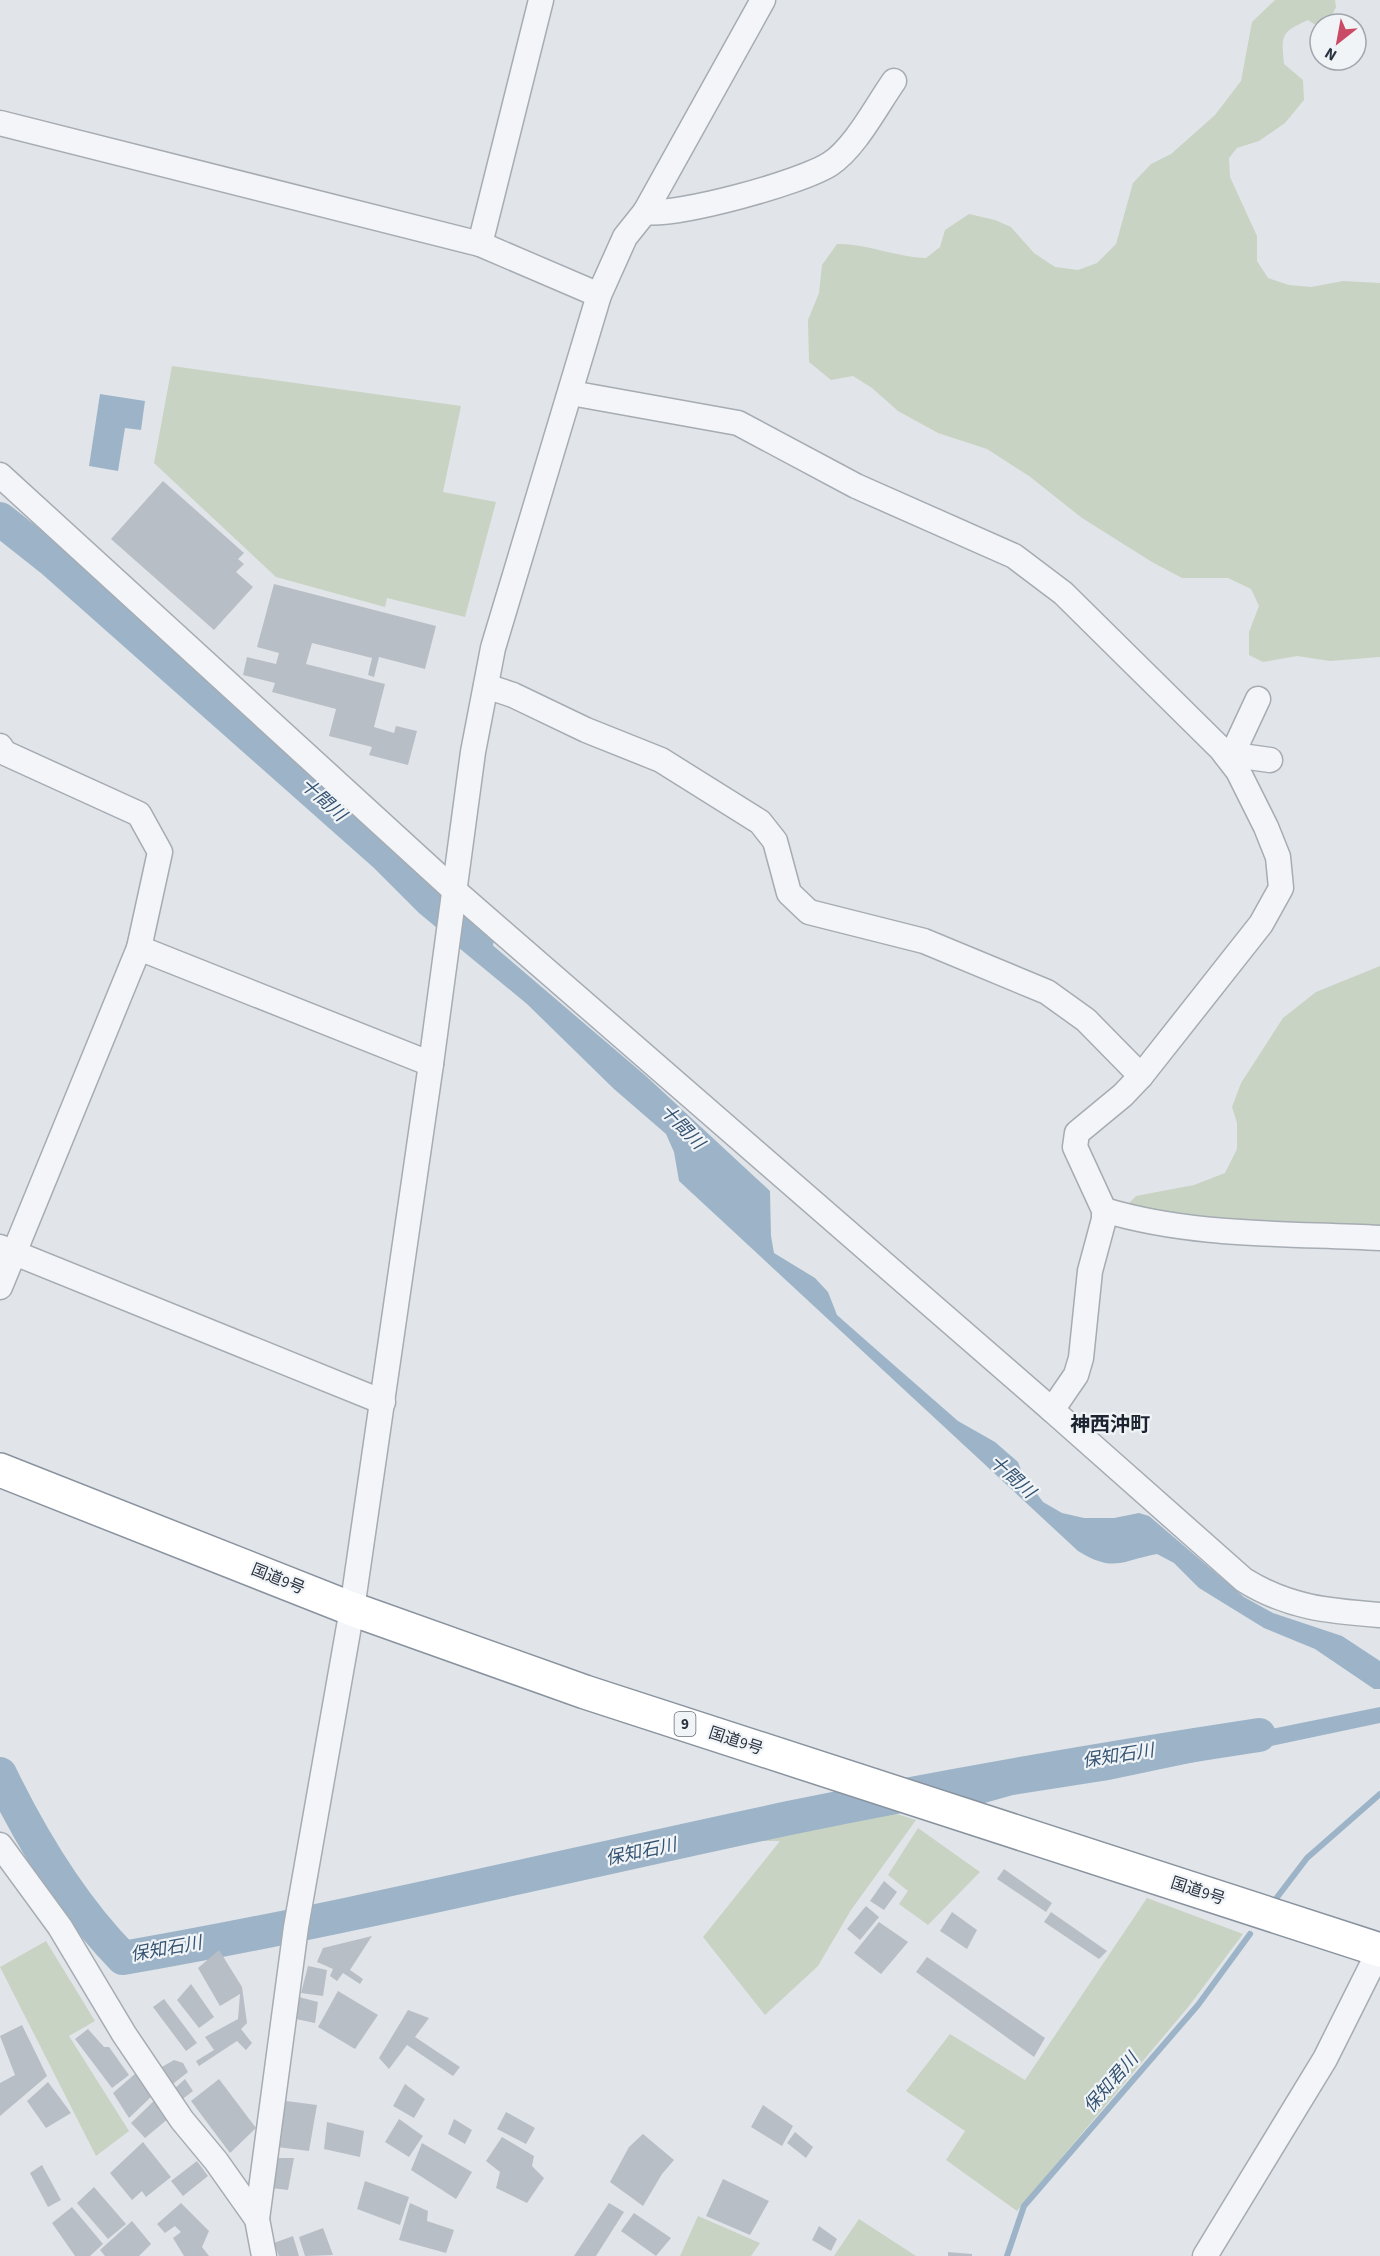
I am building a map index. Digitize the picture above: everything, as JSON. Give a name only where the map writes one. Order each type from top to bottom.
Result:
[{"type":"highway","name":"国道9号","points":[[0,1470],[352,1609],[585,1692],[1380,1950]]},
{"type":"street","points":[[480,244],[541,0]]},
{"type":"street","points":[[264,2256],[257,2219],[296,1927],[352,1609],[431,1064],[473,752],[497,627],[571,393],[599,295],[626,237],[645,212],[763,0]]},
{"type":"street","points":[[645,212],[659,214],[742,196],[830,164],[862,127],[894,81]]},
{"type":"street","points":[[0,123],[480,244],[599,295]]},
{"type":"street","points":[[571,393],[738,423],[856,486],[1014,556],[1063,593],[1232,757],[1266,827],[1278,856],[1281,888],[1261,924],[1141,1076],[1124,1095],[1080,1129],[1075,1138],[1075,1147],[1104,1210],[1090,1271],[1081,1359],[1070,1387],[1052,1410]]},
{"type":"street","points":[[0,475],[454,896],[1052,1410],[1230,1568],[1258,1588],[1311,1609],[1380,1615]]},
{"type":"street","points":[[486,686],[513,695],[586,730],[661,760],[760,822],[775,841],[789,893],[809,912],[924,940],[1047,992],[1086,1020],[1141,1076]]},
{"type":"street","points":[[1232,757],[1258,699]]},
{"type":"street","points":[[0,746],[5,753],[139,814],[160,852],[139,948],[7,1250],[0,1287]]},
{"type":"street","points":[[1232,757],[1270,760]]},
{"type":"street","points":[[139,948],[431,1064]]},
{"type":"street","points":[[1104,1210],[1145,1222],[1247,1234],[1380,1238]]},
{"type":"street","points":[[7,1250],[383,1402]]},
{"type":"street","points":[[0,1845],[60,1926],[124,2034],[182,2120],[216,2161],[257,2219]]},
{"type":"street","points":[[1205,2256],[1325,2059],[1380,1950]]},
{"type":"green space","points":[[1275,0],[1335,0],[1334,12],[1308,12],[1308,20],[1292,28],[1285,36],[1283,40],[1284,64],[1303,80],[1304,100],[1285,123],[1259,141],[1237,148],[1229,158],[1230,177],[1257,236],[1257,261],[1268,278],[1289,285],[1311,287],[1343,281],[1380,283],[1380,657],[1330,661],[1297,656],[1263,662],[1249,655],[1249,632],[1259,606],[1251,589],[1228,578],[1182,578],[1082,518],[1029,476],[987,449],[938,433],[898,411],[872,388],[853,376],[831,380],[809,362],[808,320],[819,293],[822,265],[837,244],[926,258],[940,247],[945,230],[969,214],[995,220],[1011,227],[1034,253],[1055,267],[1078,270],[1097,263],[1116,244],[1133,183],[1151,164],[1171,154],[1215,115],[1241,81],[1252,22]]},
{"type":"green space","points":[[172,366],[461,406],[443,492],[496,502],[465,617],[387,598],[385,607],[276,577],[154,463]]},
{"type":"green space","points":[[1380,966],[1380,1233],[1289,1230],[1128,1208],[1129,1203],[1136,1196],[1194,1185],[1225,1173],[1237,1149],[1237,1123],[1232,1107],[1241,1083],[1283,1018],[1316,992]]},
{"type":"green space","points":[[872,1806],[916,1820],[851,1910],[818,1966],[765,2015],[703,1937],[780,1841],[757,1841],[767,1830]]},
{"type":"green space","points":[[918,1828],[980,1872],[928,1925],[899,1904],[908,1891],[888,1875]]},
{"type":"green space","points":[[1147,1898],[1243,1934],[1189,2006],[1017,2211],[946,2160],[965,2131],[906,2091],[950,2034],[1025,2080]]},
{"type":"green space","points":[[46,1941],[95,2021],[69,2036],[129,2131],[96,2156],[0,1967]]},
{"type":"green space","points":[[698,2216],[760,2243],[751,2256],[680,2256]]},
{"type":"green space","points":[[859,2219],[916,2256],[834,2256]]},
{"type":"water","points":[[100,394],[145,401],[141,430],[125,428],[118,471],[89,466]]},
{"type":"water","points":[[456,914],[646,1076],[770,1191],[771,1236],[774,1253],[815,1278],[828,1292],[837,1315],[958,1421],[995,1442],[1018,1462],[1023,1475],[1043,1502],[1062,1513],[1084,1518],[1114,1518],[1139,1513],[1149,1516],[1244,1597],[1273,1613],[1342,1636],[1380,1661],[1380,1689],[1374,1689],[1315,1649],[1264,1628],[1199,1588],[1174,1563],[1157,1554],[1125,1562],[1109,1563],[1100,1562],[1078,1551],[679,1181],[674,1152],[666,1134],[614,1089],[527,1004],[453,943]]},
{"type":"water","points":[[1380,1707],[1380,1723],[1109,1780],[1013,1795],[974,1806],[943,1795]]},
{"type":"building","points":[[163,481],[244,553],[238,559],[244,564],[236,572],[253,587],[214,630],[111,539]]},
{"type":"building","points":[[274,584],[436,626],[425,669],[379,657],[374,677],[368,675],[372,658],[312,643],[306,664],[385,684],[374,727],[394,733],[396,726],[417,731],[408,765],[369,755],[372,747],[329,736],[336,709],[272,692],[275,683],[243,675],[247,657],[276,664],[279,653],[257,647]]},
{"type":"building","points":[[1004,1869],[1052,1903],[1046,1912],[997,1879]]},
{"type":"building","points":[[884,1881],[897,1892],[884,1910],[870,1901]]},
{"type":"building","points":[[866,1906],[879,1917],[860,1940],[847,1929]]},
{"type":"building","points":[[952,1912],[977,1930],[967,1949],[940,1931]]},
{"type":"building","points":[[1051,1912],[1107,1951],[1099,1959],[1044,1922]]},
{"type":"building","points":[[879,1922],[908,1942],[881,1974],[854,1953]]},
{"type":"building","points":[[372,1936],[350,1970],[363,1979],[360,1984],[343,1973],[337,1981],[330,1976],[333,1969],[317,1962],[323,1948]]},
{"type":"building","points":[[219,1950],[242,1987],[247,2023],[241,2029],[252,2043],[246,2050],[237,2041],[199,2066],[196,2061],[214,2050],[205,2037],[238,2019],[240,1994],[220,2006],[198,1968]]},
{"type":"building","points":[[927,1957],[1045,2038],[1034,2057],[916,1972]]},
{"type":"building","points":[[308,1966],[327,1970],[323,1996],[301,1993]]},
{"type":"building","points":[[191,1984],[214,2017],[199,2028],[177,2000]]},
{"type":"building","points":[[338,1991],[378,2015],[355,2049],[318,2027]]},
{"type":"building","points":[[299,1997],[318,2002],[315,2023],[296,2019]]},
{"type":"building","points":[[164,1999],[197,2043],[186,2051],[153,2007]]},
{"type":"building","points":[[408,2010],[429,2018],[415,2037],[460,2067],[453,2076],[407,2045],[389,2069],[379,2058]]},
{"type":"building","points":[[22,2025],[47,2076],[0,2116],[0,2083],[15,2075],[0,2036]]},
{"type":"building","points":[[88,2029],[104,2047],[109,2047],[129,2075],[112,2088],[75,2039]]},
{"type":"building","points":[[174,2060],[183,2063],[188,2072],[169,2087],[155,2071]]},
{"type":"building","points":[[136,2073],[153,2095],[129,2118],[113,2093]]},
{"type":"building","points":[[185,2079],[193,2091],[180,2101],[173,2090]]},
{"type":"building","points":[[219,2079],[256,2128],[230,2153],[191,2101]]},
{"type":"building","points":[[48,2082],[71,2113],[46,2128],[27,2101]]},
{"type":"building","points":[[405,2084],[425,2099],[414,2118],[393,2106]]},
{"type":"building","points":[[158,2097],[175,2113],[145,2138],[131,2123]]},
{"type":"building","points":[[286,2101],[317,2105],[309,2151],[277,2147]]},
{"type":"building","points":[[763,2105],[793,2126],[782,2146],[751,2127]]},
{"type":"building","points":[[506,2112],[535,2128],[526,2144],[497,2129]]},
{"type":"building","points":[[399,2119],[423,2136],[409,2157],[385,2142]]},
{"type":"building","points":[[454,2119],[472,2130],[465,2144],[448,2134]]},
{"type":"building","points":[[327,2122],[364,2131],[360,2157],[324,2149]]},
{"type":"building","points":[[795,2132],[813,2147],[806,2158],[787,2143]]},
{"type":"building","points":[[643,2134],[674,2160],[662,2174],[643,2206],[610,2182],[629,2147]]},
{"type":"building","points":[[502,2137],[534,2156],[532,2166],[544,2178],[527,2203],[496,2188],[500,2172],[486,2161]]},
{"type":"building","points":[[143,2142],[171,2177],[146,2197],[142,2191],[132,2200],[110,2173]]},
{"type":"building","points":[[422,2143],[472,2172],[456,2199],[411,2170]]},
{"type":"building","points":[[273,2158],[294,2158],[288,2190],[271,2188]]},
{"type":"building","points":[[197,2161],[208,2176],[183,2196],[171,2181]]},
{"type":"building","points":[[42,2165],[61,2200],[48,2207],[30,2173]]},
{"type":"building","points":[[723,2179],[769,2201],[750,2235],[706,2216]]},
{"type":"building","points":[[365,2181],[409,2197],[400,2225],[357,2209]]},
{"type":"building","points":[[94,2187],[126,2224],[108,2239],[77,2203]]},
{"type":"building","points":[[181,2203],[209,2231],[202,2247],[209,2256],[184,2256],[173,2238],[181,2232],[175,2226],[165,2233],[157,2224]]},
{"type":"building","points":[[410,2203],[428,2211],[427,2221],[454,2230],[446,2253],[399,2240]]},
{"type":"building","points":[[609,2203],[624,2212],[596,2256],[574,2256]]},
{"type":"building","points":[[72,2207],[103,2244],[90,2256],[75,2256],[52,2223]]},
{"type":"building","points":[[634,2213],[671,2238],[656,2256],[621,2231]]},
{"type":"building","points":[[132,2221],[151,2244],[139,2256],[105,2256],[100,2250]]},
{"type":"building","points":[[819,2226],[837,2239],[831,2251],[812,2240]]},
{"type":"building","points":[[323,2228],[333,2255],[305,2256],[299,2237]]},
{"type":"building","points":[[293,2236],[299,2256],[279,2256],[274,2243]]},
{"type":"building","points":[[948,2252],[972,2254],[972,2256],[948,2256]]},
{"type":"waterway","name":"十間川","points":[[0,519],[53,561],[385,855],[431,901],[477,939]]},
{"type":"waterway","name":"保知石川","points":[[0,1774],[25,1823],[54,1871],[86,1916],[123,1958],[374,1909],[848,1806],[1259,1735]]},
{"type":"waterway","name":"保知君川","points":[[1275,1900],[1307,1858],[1380,1794]]},
{"type":"waterway","name":"保知君川","points":[[1007,2256],[1024,2206],[1198,2005],[1250,1934]]},
{"type":"district","name":"神西沖町","points":[[1110,1425]]}]
